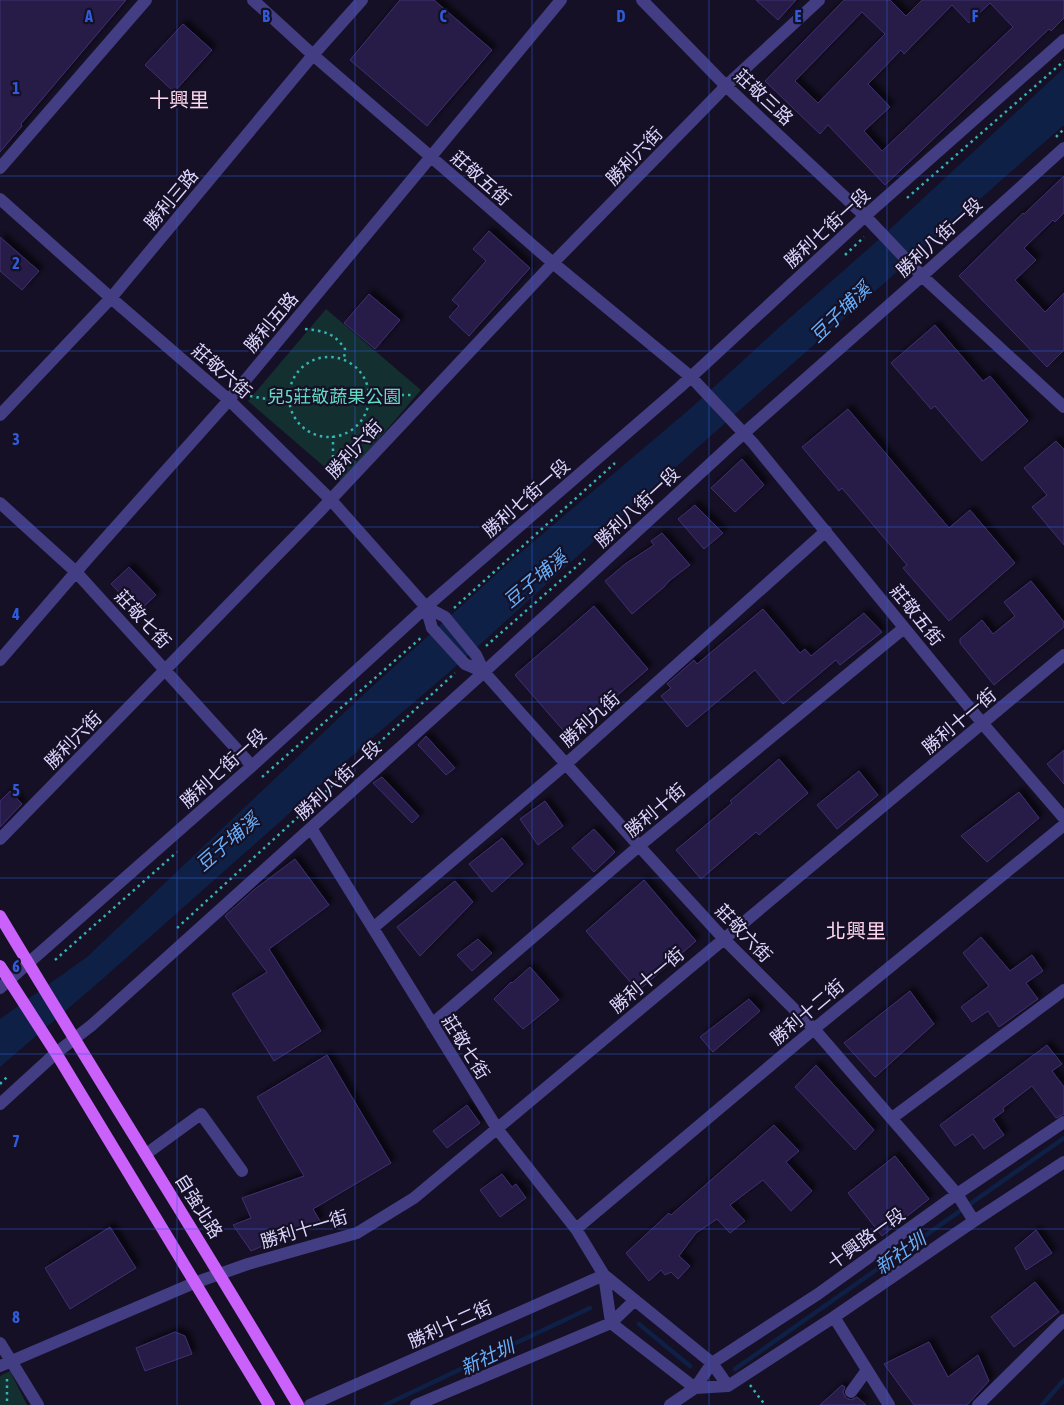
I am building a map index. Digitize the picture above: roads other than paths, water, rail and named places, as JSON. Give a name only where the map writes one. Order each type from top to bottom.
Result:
[{"type":"main road","points":[[0,916],[32,969]]},
{"type":"main road","points":[[0,966],[8,986],[52,1048],[269,1405]]},
{"type":"main road","name":"自強北路","points":[[32,969],[221,1274],[298,1405]]},
{"type":"street","points":[[0,168],[146,0]]},
{"type":"street","name":"莊敬五街","points":[[252,0],[553,263],[691,377],[744,433],[983,724],[1064,818]]},
{"type":"street","name":"勝利三路","points":[[0,415],[111,298],[313,55],[362,0]]},
{"type":"street","name":"勝利五路","points":[[0,660],[229,400],[561,0]]},
{"type":"street","name":"莊敬三路","points":[[642,0],[726,86],[865,216],[922,276]]},
{"type":"street","name":"勝利六街","points":[[0,839],[331,500],[553,263],[726,86],[819,0]]},
{"type":"street","name":"勝利七街一段","points":[[8,986],[32,969],[426,607],[691,377],[865,216],[1064,40]]},
{"type":"street","name":"勝利八街一段","points":[[0,1104],[52,1048],[74,1039],[484,672],[744,433],[1064,148]]},
{"type":"street","name":"莊敬六街","points":[[0,199],[229,400],[331,500],[426,607]]},
{"type":"street","points":[[922,276],[1064,408]]},
{"type":"street","name":"莊敬七街","points":[[0,503],[76,572],[252,766]]},
{"type":"street","name":"勝利九街","points":[[373,928],[566,764],[826,531]]},
{"type":"street","points":[[426,607],[448,614],[476,655],[484,672],[460,668],[429,630],[426,607]]},
{"type":"street","name":"勝利十街","points":[[432,1024],[639,846],[904,628]]},
{"type":"street","name":"勝利十一街","points":[[5,1363],[194,1284],[248,1264],[357,1233],[414,1198],[498,1130],[1064,656]]},
{"type":"street","name":"莊敬六街","points":[[484,672],[724,939],[814,1029],[956,1194],[974,1221]]},
{"type":"street","name":"勝利十二街","points":[[576,1229],[814,1029],[1064,825]]},
{"type":"street","name":"莊敬七街","points":[[311,828],[498,1130],[576,1229],[604,1275],[712,1364],[728,1386]]},
{"type":"street","points":[[892,1118],[1064,990]]},
{"type":"street","points":[[146,1154],[201,1114],[242,1171]]},
{"type":"street","name":"十興路一段","points":[[670,1405],[695,1388],[712,1364],[818,1294],[956,1194],[1064,1122]]},
{"type":"street","points":[[611,1323],[695,1388],[728,1386],[834,1318],[974,1221],[1064,1162]]},
{"type":"street","name":"莊敬七街","points":[[604,1275],[611,1323]]},
{"type":"street","name":"勝利十二街","points":[[310,1405],[604,1275]]},
{"type":"street","points":[[416,1405],[611,1323],[635,1300]]},
{"type":"street","points":[[834,1318],[889,1405]]},
{"type":"street","points":[[978,1405],[1064,1320]]},
{"type":"street","points":[[0,1343],[5,1363],[38,1405]]},
{"type":"street","points":[[851,1392],[867,1370]]},
{"type":"water","name":"豆子埔溪","points":[[1064,68],[1064,125],[707,439],[454,668],[364,745],[99,982],[0,1067],[0,1019],[87,957],[364,694],[513,559],[691,408],[876,242]]},
{"type":"waterway","name":"新社圳","points":[[735,1369],[1064,1138]]},
{"type":"waterway","name":"新社圳","points":[[385,1405],[590,1308]]},
{"type":"waterway","name":"新社圳","points":[[639,1324],[690,1366]]},
{"type":"waterway","name":"新社圳","points":[[1042,1405],[1064,1380]]},
{"type":"district","name":"十興里","points":[[179,99]]},
{"type":"district","name":"北興里","points":[[856,930]]},
{"type":"park label","name":"兒5莊敬蔬果公園","points":[[334,396]]}]
